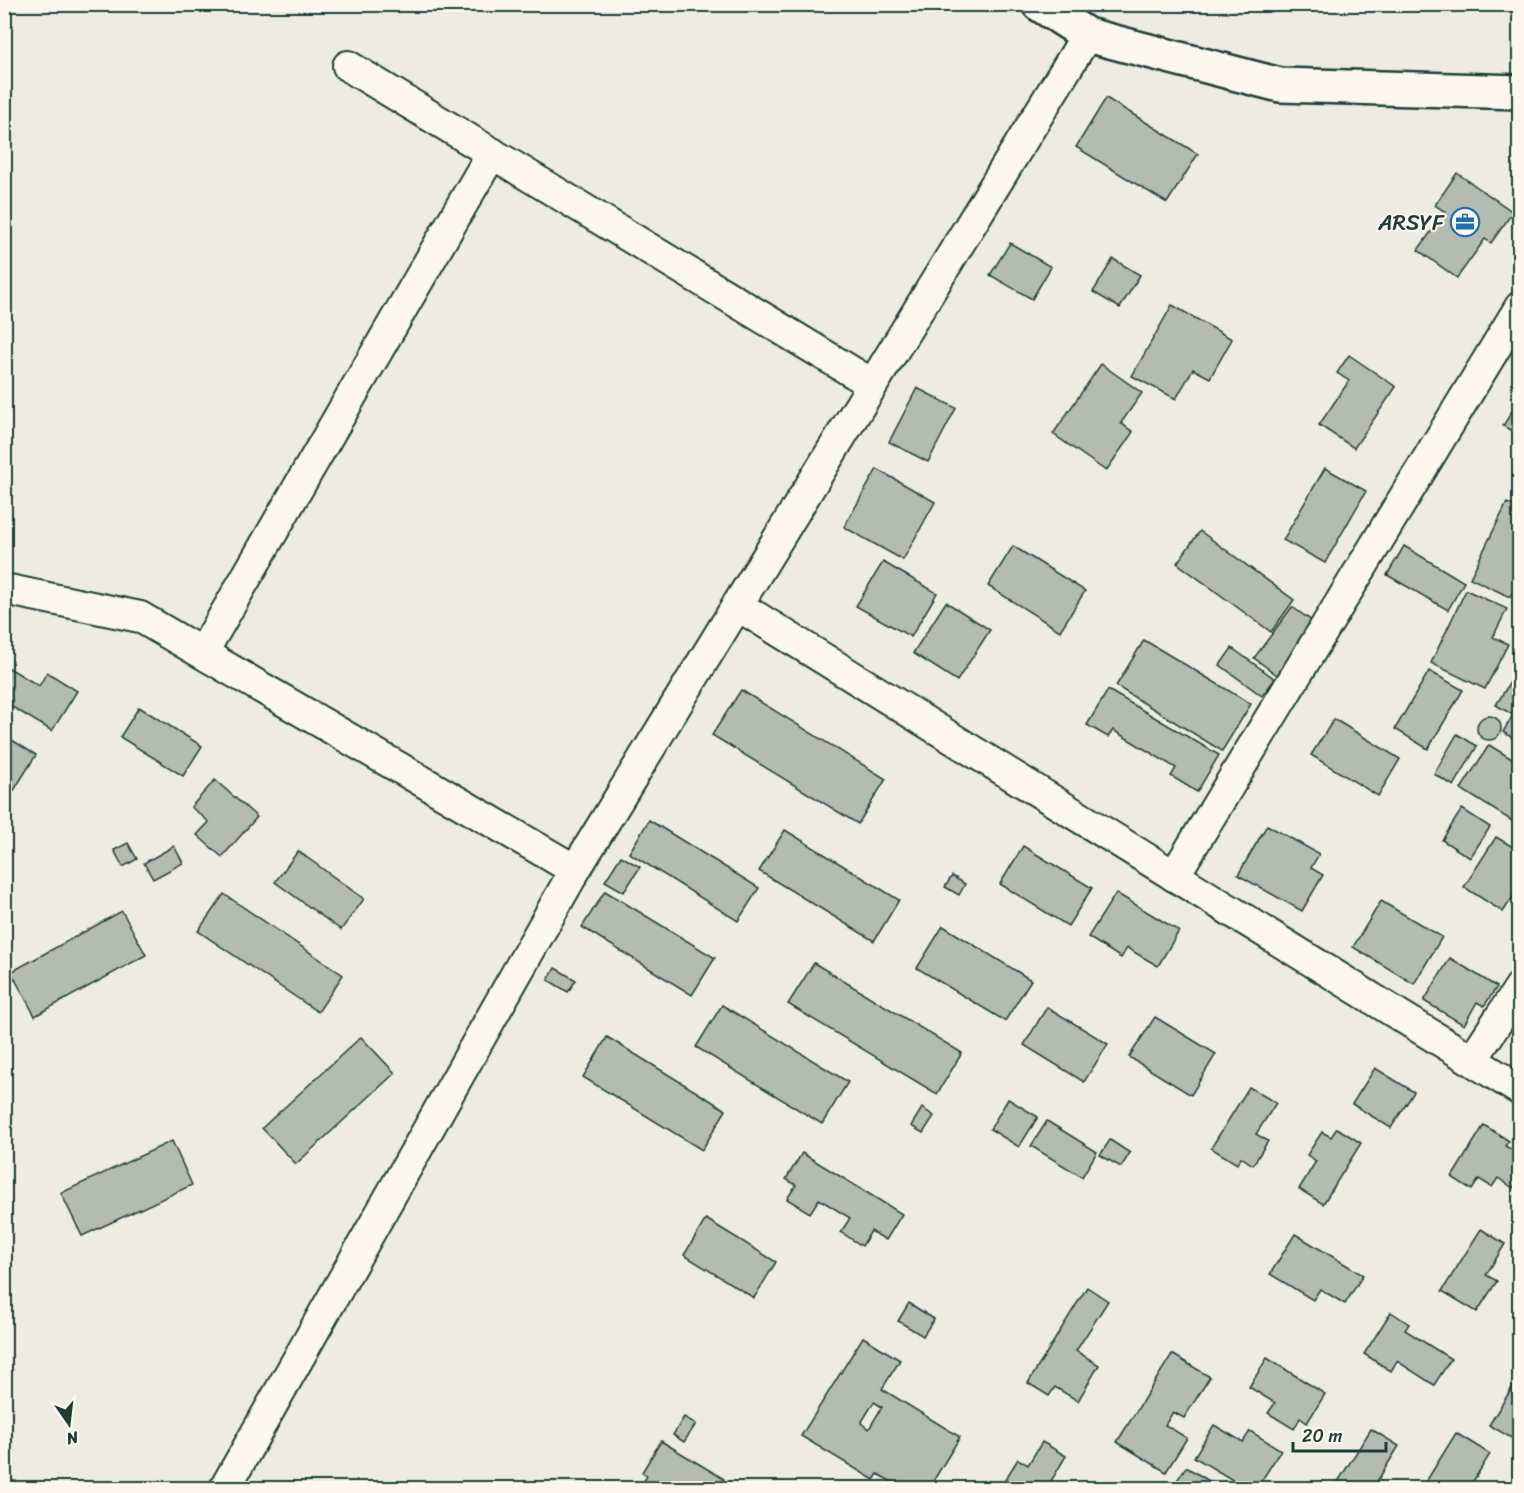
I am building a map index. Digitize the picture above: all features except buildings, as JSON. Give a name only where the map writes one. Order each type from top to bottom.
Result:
[{"type":"main road","points":[[1039,4],[1087,35],[1280,85],[1520,92]]},
{"type":"street","points":[[225,1488],[575,870],[1087,35]]},
{"type":"street","points":[[348,66],[873,384]]},
{"type":"street","points":[[203,652],[492,153]]},
{"type":"street","points":[[1174,876],[1520,307]]},
{"type":"street","points":[[4,590],[140,617],[575,870]]},
{"type":"street","points":[[737,605],[1520,1090]]},
{"type":"street","points":[[1472,1060],[1520,987]]},
{"type":"place","name":"ARSYF","points":[[1465,222]]}]
